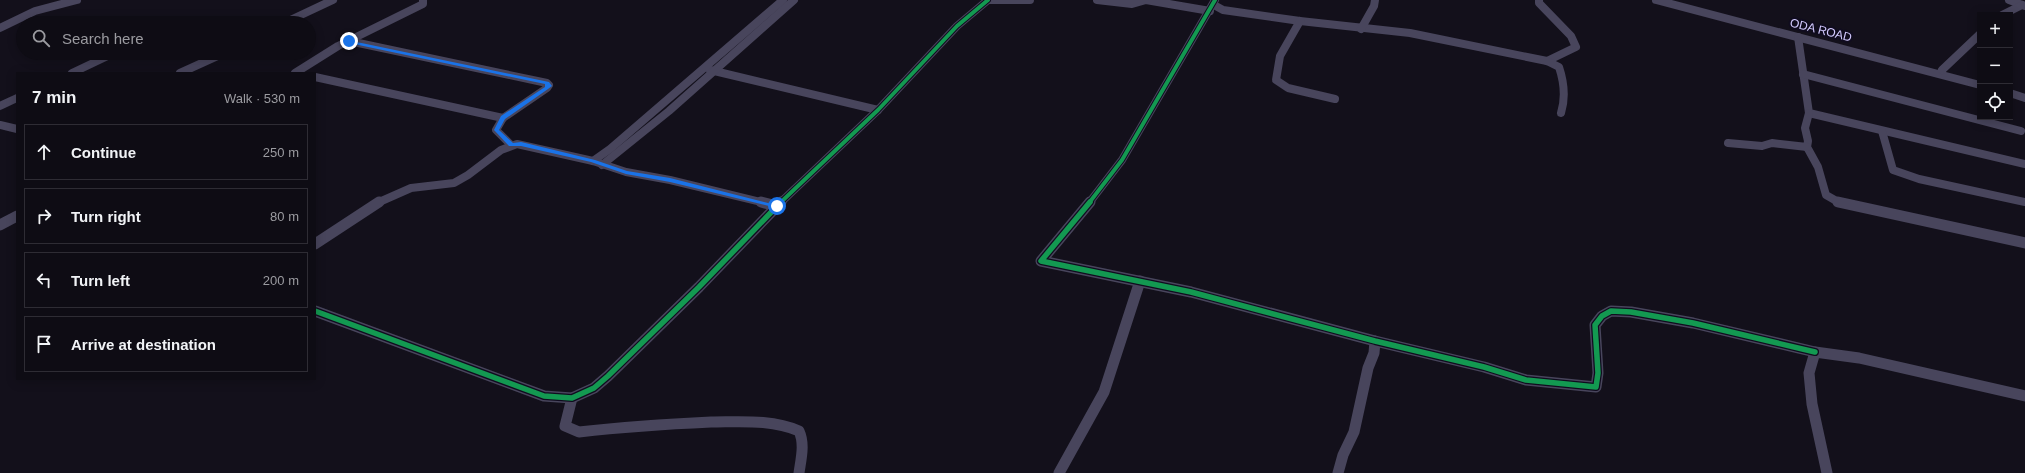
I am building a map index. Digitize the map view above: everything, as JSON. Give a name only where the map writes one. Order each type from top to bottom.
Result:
[{"type":"street","points":[[25,16],[35,11],[78,0]]},
{"type":"street","points":[[299,16],[332,0]]},
{"type":"street","points":[[598,163],[610,149],[783,0],[793,1]]},
{"type":"street","points":[[316,311],[544,396],[572,398],[594,388],[608,376],[699,287],[777,206],[878,110],[957,26],[988,0],[1030,0]]},
{"type":"street","points":[[1097,0],[1132,4],[1146,0],[1177,4],[1213,5],[1223,10],[1300,21],[1410,33],[1547,61],[1558,67],[1561,75],[1565,102],[1561,113]]},
{"type":"street","points":[[1361,28],[1374,6],[1375,0]]},
{"type":"street","points":[[1538,0],[1539,3],[1571,36],[1576,47],[1547,61]]},
{"type":"street","name":"ODA ROAD","points":[[1656,0],[1977,84]]},
{"type":"street","name":"ODA ROAD","points":[[1669,0],[1977,80]]},
{"type":"street","points":[[2009,0],[2023,5]]},
{"type":"street","points":[[316,59],[425,1]]},
{"type":"street","points":[[598,163],[669,111],[793,1]]},
{"type":"street","points":[[1213,5],[1146,116],[1122,160],[1106,184],[1041,261],[1191,292],[1375,341],[1484,367],[1526,380],[1596,387],[1598,373],[1596,325],[1602,316],[1611,310],[1693,323],[1815,352],[1859,358],[2025,396]]},
{"type":"street","points":[[2008,12],[2023,5]]},
{"type":"street","points":[[0,28],[16,20]]},
{"type":"street","points":[[1300,21],[1279,57],[1275,67],[1276,80],[1288,88],[1335,99]]},
{"type":"street","points":[[1798,37],[1797,44],[1804,74],[1809,113],[1806,117],[1805,128],[1808,141],[1807,147],[1818,167],[1826,195],[1840,203],[2025,244]]},
{"type":"street","points":[[1942,70],[1977,37]]},
{"type":"street","points":[[349,41],[548,84],[547,88],[503,118],[496,130],[511,145]]},
{"type":"street","points":[[74,72],[99,60]]},
{"type":"street","points":[[182,72],[209,60]]},
{"type":"street","points":[[297,72],[314,60]]},
{"type":"street","points":[[704,68],[878,110]]},
{"type":"street","points":[[1804,74],[2021,131]]},
{"type":"street","points":[[316,77],[503,118]]},
{"type":"street","points":[[2013,90],[2025,93]]},
{"type":"street","points":[[2013,94],[2025,98]]},
{"type":"street","points":[[0,106],[16,98]]},
{"type":"street","points":[[1809,113],[2025,164]]},
{"type":"street","points":[[0,125],[16,130]]},
{"type":"street","points":[[1882,131],[1893,170],[1919,179],[2025,202]]},
{"type":"street","points":[[1728,143],[1762,146],[1772,144],[1807,147]]},
{"type":"street","points":[[316,243],[395,193],[412,188],[438,188],[460,180],[487,158],[511,145],[521,144],[598,163],[626,172],[670,180],[777,206]]},
{"type":"street","points":[[0,225],[16,217]]},
{"type":"street","points":[[1059,473],[1104,392],[1140,281]]},
{"type":"street","points":[[1338,473],[1343,455],[1354,432],[1368,368],[1374,353],[1375,341]]},
{"type":"street","points":[[1815,352],[1809,373],[1812,404],[1826,473]]},
{"type":"street","points":[[572,398],[565,426],[579,432],[708,422],[764,422],[790,425],[799,431],[801,437],[799,473]]},
{"type":"cycle path","points":[[316,311],[544,396],[572,398],[594,388],[699,287],[777,206],[878,110],[957,26],[988,0]]},
{"type":"cycle path","points":[[1215,0],[1122,160],[1106,183],[1041,261],[1191,292],[1375,341],[1484,367],[1526,380],[1596,387],[1598,373],[1595,325],[1602,316],[1611,311],[1631,312],[1693,323],[1815,352]]},
{"type":"route","points":[[349,41],[547,83],[549,86],[547,88],[503,118],[496,130],[511,145],[521,144],[593,161],[626,172],[670,180],[777,206]]}]
